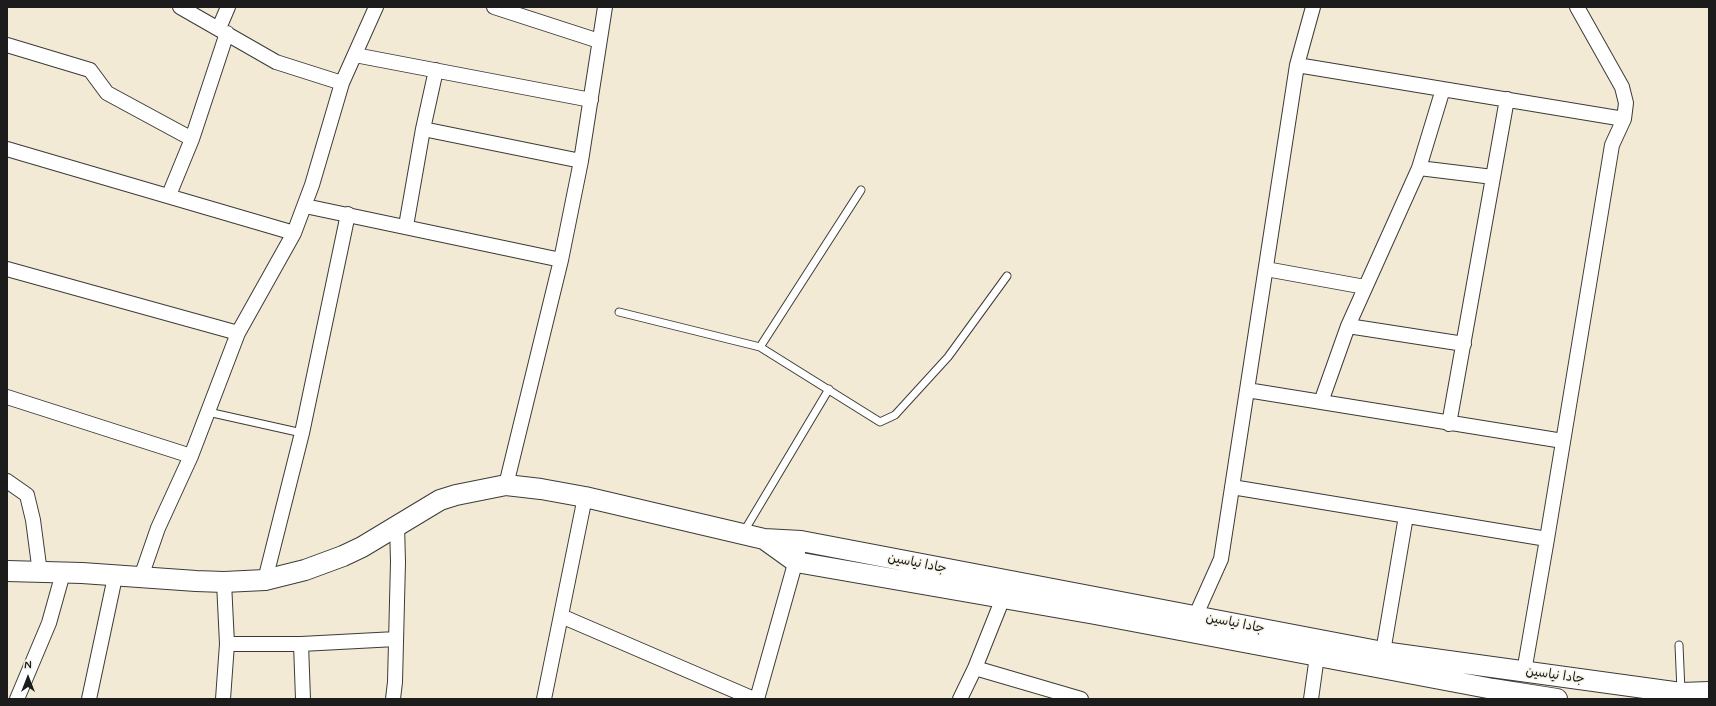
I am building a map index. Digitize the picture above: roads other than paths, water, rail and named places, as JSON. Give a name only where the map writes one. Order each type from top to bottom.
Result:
[{"type":"street","points":[[180,7],[276,62],[342,83]]},
{"type":"street","points":[[169,195],[192,139],[223,31],[228,7]]},
{"type":"street","points":[[141,577],[158,528],[191,456],[238,333],[294,233],[305,206],[342,83],[356,55],[376,7]]},
{"type":"street","points":[[494,7],[599,41]]},
{"type":"street","points":[[506,485],[561,260],[581,161],[605,7]]},
{"type":"street","points":[[1195,617],[1221,559],[1297,64],[1313,7]]},
{"type":"street","points":[[1524,672],[1612,145],[1624,119],[1626,103],[1622,87],[1577,7]]},
{"type":"street","points":[[7,45],[90,70],[107,93],[192,139]]},
{"type":"street","points":[[356,55],[591,100]]},
{"type":"street","points":[[1297,64],[1624,119]]},
{"type":"street","points":[[406,226],[422,129],[436,70]]},
{"type":"street","points":[[1321,402],[1348,326],[1419,168],[1443,89]]},
{"type":"street","points":[[1449,424],[1507,99]]},
{"type":"street","points":[[422,129],[581,161]]},
{"type":"street","points":[[7,149],[169,195],[294,233]]},
{"type":"street","points":[[1419,168],[1493,177]]},
{"type":"street","points":[[305,206],[406,226],[561,260]]},
{"type":"street","points":[[265,580],[302,433],[348,214]]},
{"type":"street","points":[[7,269],[238,333]]},
{"type":"street","points":[[1266,269],[1365,287]]},
{"type":"street","points":[[1348,326],[1464,344]]},
{"type":"street","points":[[1247,390],[1449,424],[1563,441]]},
{"type":"street","points":[[7,397],[191,456]]},
{"type":"street","points":[[7,481],[28,495],[40,573]]},
{"type":"street","name":"جادا نیاسین","points":[[7,571],[224,582],[265,580],[285,576],[324,564],[362,547],[440,500],[456,495],[506,485],[541,489],[585,497],[741,535],[764,539],[801,541],[1195,617],[1359,656],[1497,694],[1552,699]]},
{"type":"street","points":[[1232,487],[1547,539]]},
{"type":"street","points":[[544,699],[585,497]]},
{"type":"street","points":[[1383,652],[1406,516]]},
{"type":"street","points":[[393,699],[395,682],[398,562],[397,525]]},
{"type":"street","points":[[764,539],[796,562]]},
{"type":"street","points":[[758,699],[801,541]]},
{"type":"street","name":"جادا نیاسین","points":[[796,562],[1003,598],[1317,656],[1359,656],[1383,652],[1681,693],[1709,692]]},
{"type":"street","points":[[17,699],[49,623],[63,573]]},
{"type":"street","points":[[89,699],[115,577]]},
{"type":"street","points":[[223,699],[227,644],[224,582]]},
{"type":"street","points":[[960,699],[975,668],[1003,598]]},
{"type":"street","points":[[561,616],[754,699]]},
{"type":"street","points":[[227,644],[301,644],[396,639]]},
{"type":"street","points":[[301,644],[303,699]]},
{"type":"street","points":[[1311,699],[1317,656]]},
{"type":"street","points":[[975,668],[1081,699]]},
{"type":"lane","points":[[760,346],[862,190]]},
{"type":"lane","points":[[619,312],[760,346],[880,422],[895,415],[948,356],[1007,276]]},
{"type":"lane","points":[[741,535],[829,389]]},
{"type":"lane","points":[[208,412],[302,433]]},
{"type":"lane","points":[[1679,645],[1681,693]]}]
